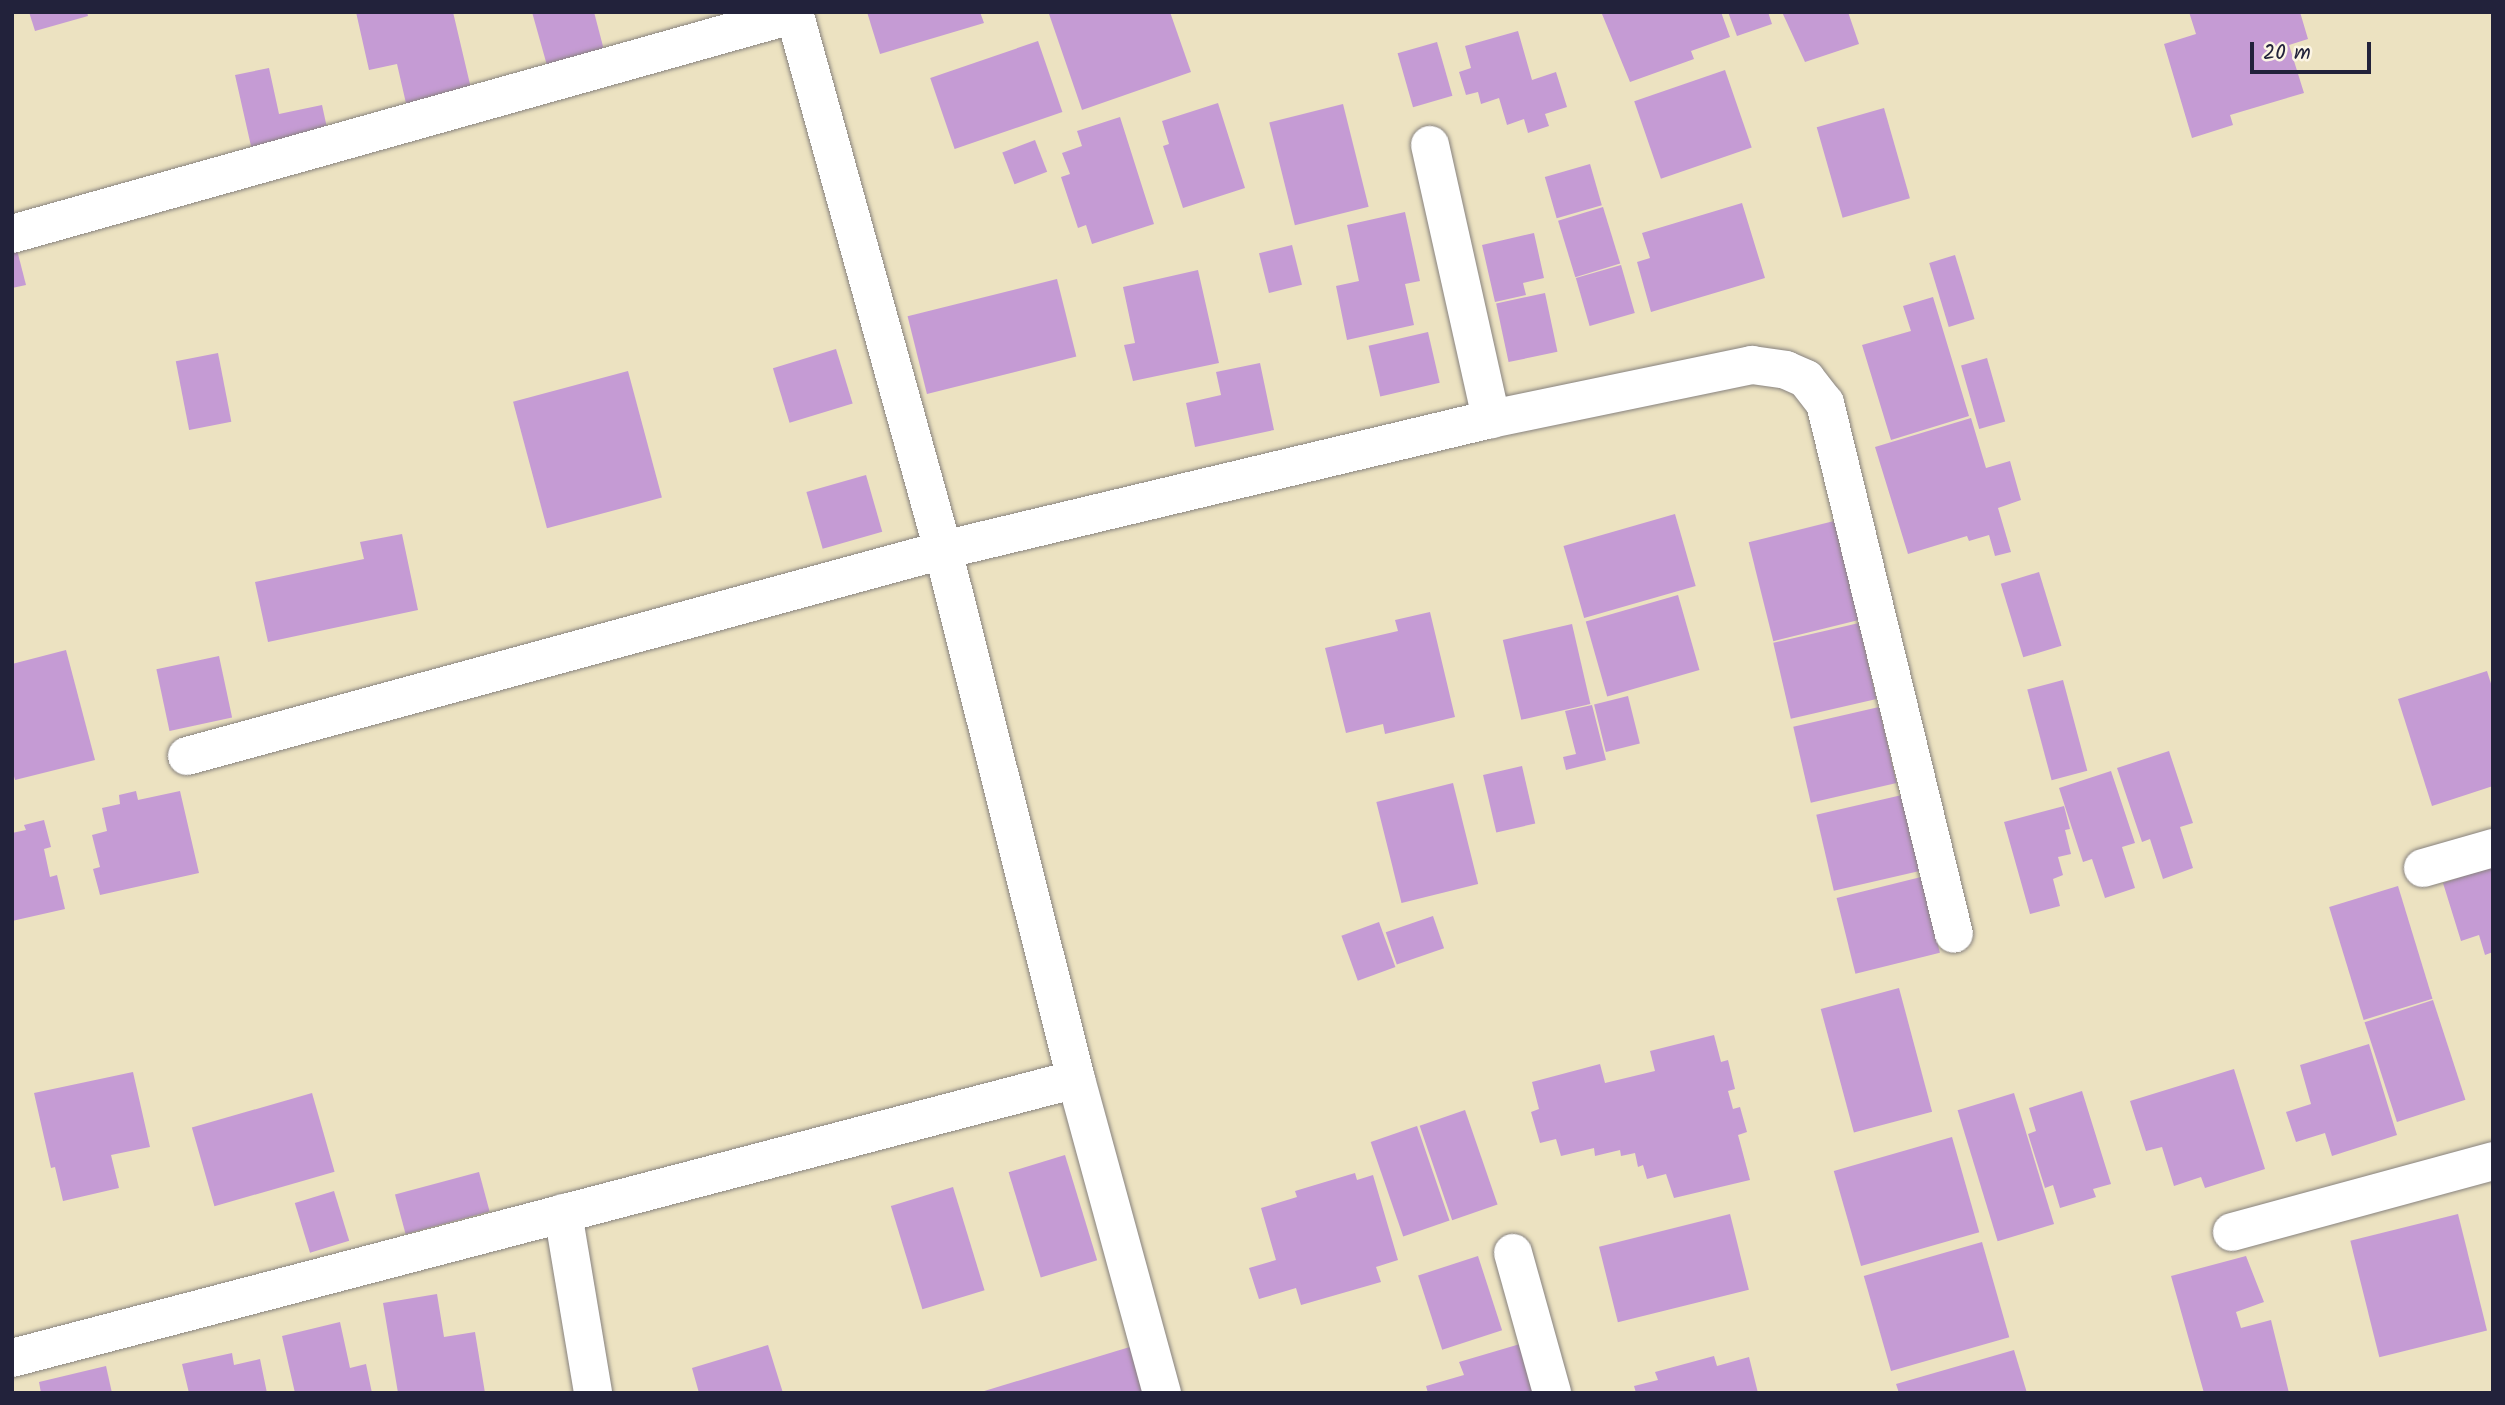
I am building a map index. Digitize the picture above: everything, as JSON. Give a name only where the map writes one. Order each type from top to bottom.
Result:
[{"type":"street","points":[[12,234],[794,13],[943,550],[1076,1079],[1162,1393]]},
{"type":"street","points":[[1430,145],[1491,419]]},
{"type":"street","points":[[187,755],[943,550],[1491,419],[1752,365],[1786,370],[1806,379],[1825,403],[1954,934]]},
{"type":"street","points":[[2423,868],[2493,848]]},
{"type":"street","points":[[12,1358],[1076,1079]]},
{"type":"street","points":[[2232,1232],[2493,1161]]},
{"type":"street","points":[[563,1213],[593,1393]]},
{"type":"street","points":[[1513,1253],[1552,1393]]},
{"type":"building","points":[[29,12],[87,12],[88,16],[35,31]]},
{"type":"building","points":[[356,12],[453,12],[473,97],[408,112],[397,64],[369,70]]},
{"type":"building","points":[[532,12],[594,12],[605,54],[548,69]]},
{"type":"building","points":[[867,12],[980,12],[984,23],[880,54]]},
{"type":"building","points":[[1170,12],[1191,72],[1082,110],[1049,14]]},
{"type":"building","points":[[1721,12],[1730,37],[1691,51],[1694,59],[1630,82],[1602,14]]},
{"type":"building","points":[[1728,12],[1768,12],[1772,24],[1737,36]]},
{"type":"building","points":[[1782,12],[1848,12],[1859,44],[1805,62]]},
{"type":"building","points":[[2189,12],[2300,12],[2308,39],[2289,45],[2304,93],[2230,115],[2233,125],[2192,138],[2164,44],[2196,34]]},
{"type":"building","points":[[1518,31],[1532,80],[1556,72],[1567,107],[1545,114],[1549,126],[1528,133],[1524,119],[1507,125],[1499,98],[1481,104],[1478,92],[1466,95],[1459,72],[1471,68],[1465,46]]},
{"type":"building","points":[[1038,41],[1062,112],[955,149],[930,78]]},
{"type":"building","points":[[1437,42],[1452,96],[1413,107],[1398,53]]},
{"type":"building","points":[[269,68],[279,114],[322,105],[329,137],[253,155],[235,75]]},
{"type":"building","points":[[1725,70],[1752,148],[1661,179],[1634,101]]},
{"type":"building","points":[[1218,103],[1245,188],[1183,208],[1163,146],[1169,144],[1162,121]]},
{"type":"building","points":[[1343,104],[1369,207],[1295,225],[1269,122]]},
{"type":"building","points":[[1884,108],[1910,198],[1843,218],[1817,127]]},
{"type":"building","points":[[1120,117],[1154,224],[1092,244],[1086,225],[1078,228],[1061,177],[1070,174],[1062,153],[1082,146],[1077,131]]},
{"type":"building","points":[[1035,140],[1047,172],[1015,184],[1002,153]]},
{"type":"building","points":[[1590,164],[1602,205],[1557,218],[1545,177]]},
{"type":"building","points":[[1742,203],[1765,278],[1651,312],[1637,262],[1650,258],[1642,233]]},
{"type":"building","points":[[1603,207],[1620,263],[1575,277],[1558,221]]},
{"type":"building","points":[[1405,212],[1420,281],[1405,284],[1414,325],[1347,340],[1336,286],[1359,281],[1347,225]]},
{"type":"building","points":[[1534,233],[1544,278],[1523,283],[1526,295],[1495,302],[1482,245]]},
{"type":"building","points":[[1292,245],[1302,285],[1269,293],[1259,253]]},
{"type":"building","points":[[16,246],[26,285],[12,288],[12,247]]},
{"type":"building","points":[[1955,255],[1975,319],[1949,327],[1929,263]]},
{"type":"building","points":[[1621,265],[1635,313],[1590,326],[1576,278]]},
{"type":"building","points":[[1198,270],[1219,363],[1133,381],[1124,345],[1135,343],[1123,287]]},
{"type":"building","points":[[1057,279],[1076,357],[927,394],[908,316]]},
{"type":"building","points":[[1545,293],[1557,352],[1509,362],[1496,303]]},
{"type":"building","points":[[1933,297],[1969,416],[1891,440],[1862,345],[1911,331],[1903,306]]},
{"type":"building","points":[[1428,332],[1440,383],[1380,396],[1369,346]]},
{"type":"building","points":[[836,349],[853,404],[790,423],[773,368]]},
{"type":"building","points":[[218,353],[231,422],[189,430],[176,361]]},
{"type":"building","points":[[1987,358],[2005,421],[1979,429],[1961,365]]},
{"type":"building","points":[[1260,363],[1274,430],[1195,447],[1186,403],[1221,395],[1216,372]]},
{"type":"building","points":[[628,371],[662,498],[547,528],[513,402]]},
{"type":"building","points":[[1971,418],[1986,468],[2010,461],[2021,500],[1998,508],[2011,552],[1995,556],[1989,535],[1969,541],[1967,536],[1908,554],[1875,447]]},
{"type":"building","points":[[866,475],[882,532],[823,549],[806,492]]},
{"type":"building","points":[[1675,514],[1696,586],[1584,618],[1563,546]]},
{"type":"building","points":[[1834,521],[1859,620],[1773,641],[1749,542]]},
{"type":"building","points":[[402,534],[418,610],[268,642],[255,582],[364,559],[360,542]]},
{"type":"building","points":[[2039,572],[2062,646],[2023,657],[2001,584]]},
{"type":"building","points":[[1678,595],[1699,670],[1607,696],[1586,621]]},
{"type":"building","points":[[1430,612],[1455,717],[1385,734],[1383,724],[1346,733],[1325,648],[1398,631],[1395,620]]},
{"type":"building","points":[[1859,623],[1877,699],[1791,719],[1773,643]]},
{"type":"building","points":[[1572,624],[1590,704],[1521,720],[1503,640]]},
{"type":"building","points":[[66,650],[95,760],[15,780],[12,769],[12,664]]},
{"type":"building","points":[[219,656],[232,718],[169,731],[156,669]]},
{"type":"building","points":[[2487,671],[2493,690],[2493,786],[2432,806],[2398,699]]},
{"type":"building","points":[[2063,680],[2087,771],[2052,780],[2027,690]]},
{"type":"building","points":[[1628,696],[1640,744],[1606,752],[1594,704]]},
{"type":"building","points":[[1592,705],[1606,760],[1566,770],[1563,757],[1576,754],[1565,711]]},
{"type":"building","points":[[1879,707],[1897,783],[1811,803],[1793,727]]},
{"type":"building","points":[[2169,751],[2193,823],[2180,827],[2193,868],[2163,879],[2150,839],[2142,842],[2117,768]]},
{"type":"building","points":[[1522,766],[1535,823],[1496,832],[1483,775]]},
{"type":"building","points":[[2111,771],[2135,843],[2122,847],[2135,888],[2105,898],[2092,859],[2083,862],[2059,788]]},
{"type":"building","points":[[1453,783],[1478,884],[1402,903],[1376,802]]},
{"type":"building","points":[[136,791],[138,800],[180,791],[199,873],[100,895],[93,869],[100,867],[92,835],[107,831],[102,808],[120,804],[119,795]]},
{"type":"building","points":[[1902,795],[1920,871],[1834,891],[1816,815]]},
{"type":"building","points":[[2064,806],[2070,829],[2065,830],[2071,854],[2058,857],[2063,875],[2053,879],[2060,906],[2030,914],[2004,822]]},
{"type":"building","points":[[44,820],[51,847],[44,849],[50,877],[57,875],[65,909],[12,921],[12,833],[26,830],[24,825]]},
{"type":"building","points":[[2493,856],[2493,952],[2485,955],[2479,935],[2461,941],[2443,883],[2473,873]]},
{"type":"building","points":[[1921,877],[1940,953],[1855,974],[1837,898]]},
{"type":"building","points":[[2398,886],[2432,999],[2364,1020],[2329,907]]},
{"type":"building","points":[[1433,916],[1444,948],[1397,964],[1386,932]]},
{"type":"building","points":[[1379,922],[1395,967],[1358,981],[1341,936]]},
{"type":"building","points":[[1899,988],[1932,1112],[1854,1133],[1821,1009]]},
{"type":"building","points":[[2433,1000],[2465,1100],[2397,1122],[2365,1022]]},
{"type":"building","points":[[1714,1035],[1721,1062],[1728,1060],[1735,1089],[1728,1091],[1733,1109],[1740,1107],[1747,1132],[1738,1135],[1750,1180],[1674,1198],[1666,1174],[1647,1179],[1643,1165],[1638,1167],[1635,1153],[1621,1156],[1620,1150],[1595,1156],[1594,1148],[1561,1156],[1556,1139],[1540,1143],[1531,1112],[1539,1109],[1532,1082],[1600,1064],[1605,1083],[1655,1071],[1650,1051]]},
{"type":"building","points":[[2369,1044],[2397,1135],[2332,1156],[2325,1133],[2296,1142],[2286,1112],[2311,1104],[2300,1065]]},
{"type":"building","points":[[2234,1069],[2265,1169],[2205,1188],[2201,1177],[2174,1186],[2162,1147],[2146,1151],[2130,1101]]},
{"type":"building","points":[[133,1072],[150,1147],[111,1155],[119,1188],[63,1201],[55,1167],[51,1168],[34,1093]]},
{"type":"building","points":[[2082,1091],[2111,1184],[2093,1189],[2096,1197],[2060,1208],[2053,1185],[2045,1188],[2028,1134],[2036,1131],[2029,1108]]},
{"type":"building","points":[[312,1093],[335,1172],[214,1206],[192,1127]]},
{"type":"building","points":[[2014,1093],[2054,1224],[1998,1241],[1958,1110]]},
{"type":"building","points":[[1465,1110],[1498,1205],[1452,1220],[1420,1126]]},
{"type":"building","points":[[1417,1126],[1450,1221],[1403,1237],[1371,1142]]},
{"type":"building","points":[[1952,1137],[1979,1232],[1861,1266],[1834,1171]]},
{"type":"building","points":[[1065,1155],[1097,1260],[1041,1277],[1009,1172]]},
{"type":"building","points":[[479,1172],[490,1212],[406,1234],[395,1195]]},
{"type":"building","points":[[1355,1173],[1357,1180],[1373,1175],[1398,1260],[1376,1267],[1381,1282],[1301,1305],[1296,1288],[1259,1299],[1249,1268],[1276,1260],[1261,1208],[1297,1197],[1295,1191]]},
{"type":"building","points":[[953,1187],[985,1290],[922,1309],[891,1206]]},
{"type":"building","points":[[334,1191],[349,1241],[310,1253],[295,1203]]},
{"type":"building","points":[[1730,1214],[1749,1290],[1618,1322],[1599,1247]]},
{"type":"building","points":[[2458,1214],[2487,1330],[2379,1357],[2350,1241]]},
{"type":"building","points":[[1982,1242],[2009,1337],[1891,1371],[1864,1276]]},
{"type":"building","points":[[1478,1256],[1502,1330],[1442,1350],[1418,1275]]},
{"type":"building","points":[[2246,1256],[2264,1302],[2236,1312],[2241,1328],[2271,1320],[2289,1393],[2204,1393],[2171,1276]]},
{"type":"building","points":[[437,1294],[444,1337],[475,1332],[485,1393],[398,1393],[383,1303]]},
{"type":"building","points":[[340,1322],[350,1368],[366,1364],[372,1393],[295,1393],[282,1336]]},
{"type":"building","points":[[1527,1342],[1543,1393],[1428,1393],[1426,1386],[1464,1375],[1459,1362]]},
{"type":"building","points":[[768,1345],[783,1393],[699,1393],[692,1368]]},
{"type":"building","points":[[1133,1346],[1148,1393],[981,1393],[981,1392]]},
{"type":"building","points":[[2014,1350],[2027,1393],[1899,1393],[1896,1384]]},
{"type":"building","points":[[232,1353],[234,1365],[260,1359],[267,1393],[189,1393],[182,1364]]},
{"type":"building","points":[[1714,1356],[1717,1366],[1749,1357],[1758,1393],[1636,1393],[1634,1386],[1658,1380],[1655,1372]]},
{"type":"building","points":[[106,1366],[112,1393],[41,1393],[39,1382]]}]
